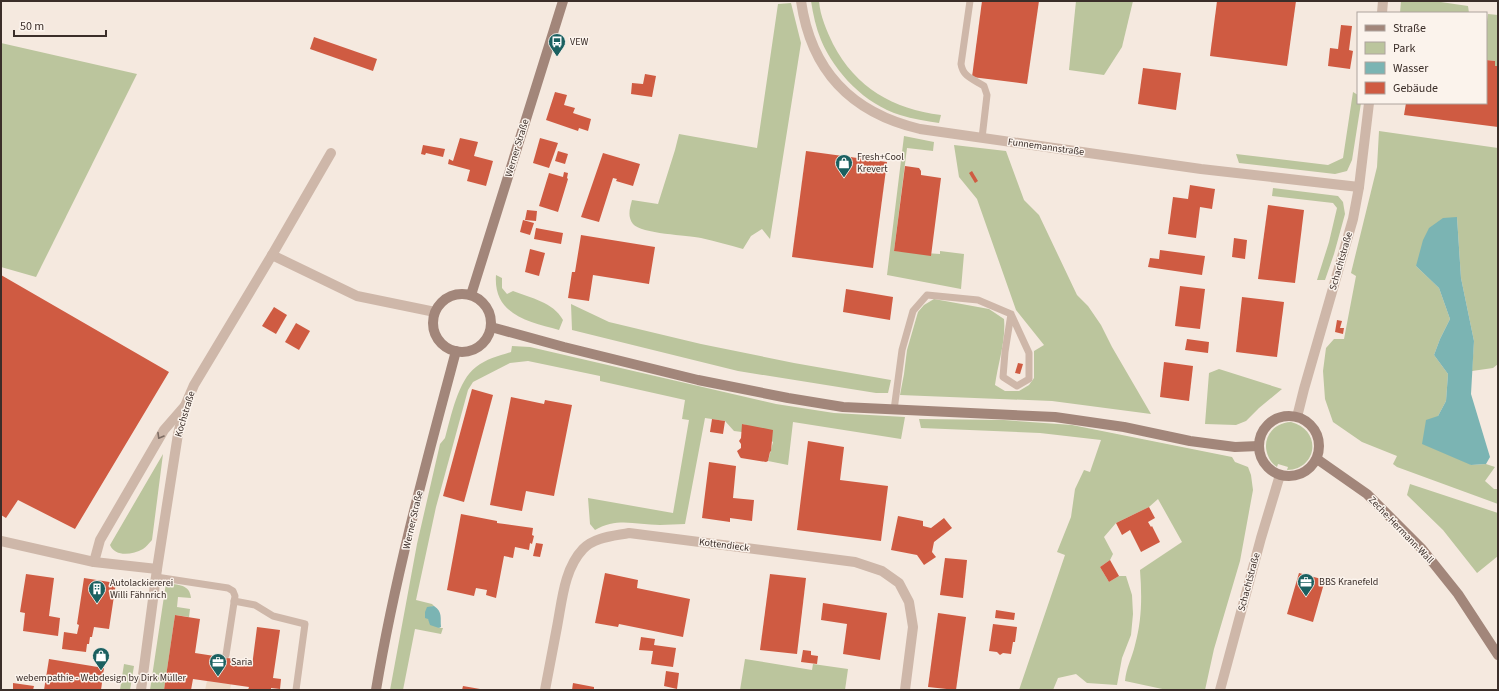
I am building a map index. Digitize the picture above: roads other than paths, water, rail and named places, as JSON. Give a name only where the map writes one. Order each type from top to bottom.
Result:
[{"type":"street","name":"Werner Straße","points":[[471,295],[563,1]]},
{"type":"street","name":"Funnemannstraße","points":[[801,1],[805,24],[811,44],[821,63],[845,91],[861,105],[880,116],[902,125],[982,138],[1201,168],[1359,187]]},
{"type":"street","points":[[1382,12],[1383,1]]},
{"type":"street","name":"Schachtstraße","points":[[1297,417],[1353,219],[1359,187],[1369,104]]},
{"type":"street","name":"Kochstraße","points":[[141,690],[156,573],[178,434],[185,406],[207,361],[272,255],[331,153]]},
{"type":"street","points":[[272,255],[357,296],[435,312]]},
{"type":"street","points":[[463,294],[471,295],[484,304],[491,319],[491,327],[489,334],[480,346],[466,352],[456,351],[442,344],[437,338],[433,321],[435,312],[440,305],[450,297],[463,294]]},
{"type":"street","points":[[491,327],[564,347],[683,376],[788,398],[843,406],[894,410],[1055,417],[1124,427],[1190,441],[1235,448],[1259,446]]},
{"type":"street","name":"Werner Straße","points":[[376,690],[396,588],[426,463],[456,351]]},
{"type":"street","points":[[94,562],[100,540],[116,512],[164,430],[185,406]]},
{"type":"street","points":[[1288,416],[1297,417],[1308,423],[1317,434],[1320,446],[1317,459],[1310,468],[1303,473],[1292,476],[1280,475],[1271,470],[1264,463],[1259,446],[1262,433],[1270,423],[1278,418],[1288,416]]},
{"type":"street","name":"Zeche-Hermann-Wall","points":[[1317,459],[1367,494],[1422,550],[1458,594],[1498,655]]},
{"type":"street","name":"Schachtstraße","points":[[1220,690],[1263,531],[1280,475]]},
{"type":"street","name":"Kottendieck","points":[[545,690],[565,586],[573,564],[584,548],[603,537],[629,533],[854,562],[882,571],[900,583],[909,602],[914,627],[905,690]]},
{"type":"street","points":[[1,541],[94,562],[156,573]]},
{"type":"lane","points":[[970,1],[961,64],[966,76],[984,86],[988,95],[982,138]]},
{"type":"lane","points":[[894,410],[902,350],[913,311],[927,295],[978,300],[1011,314],[1029,353],[1029,378],[1017,386],[1003,377],[1011,314]]},
{"type":"lane","points":[[156,573],[228,588],[233,591],[235,596],[226,655]]},
{"type":"lane","points":[[234,601],[255,604],[273,616],[306,624],[296,690]]},
{"type":"water","points":[[1457,217],[1461,278],[1474,341],[1471,394],[1490,457],[1486,464],[1471,465],[1422,444],[1426,420],[1438,416],[1446,401],[1448,374],[1434,355],[1450,319],[1439,288],[1416,266],[1423,240],[1429,228],[1443,218]]},
{"type":"water","points":[[434,606],[439,611],[440,615],[441,627],[439,628],[430,625],[428,619],[425,618],[427,607]]},
{"type":"place","name":"VEW","points":[[557,57]]},
{"type":"place","name":"Fresh+Cool Krevert","points":[[844,178]]},
{"type":"place","name":"BBS Kranefeld","points":[[1306,597]]},
{"type":"place","name":"Autolackiererei Willi Fähnrich","points":[[97,604]]},
{"type":"place","name":"webempathie - Webdesign by Dirk Müller","points":[[101,671]]},
{"type":"place","name":"Saria","points":[[218,677]]}]
